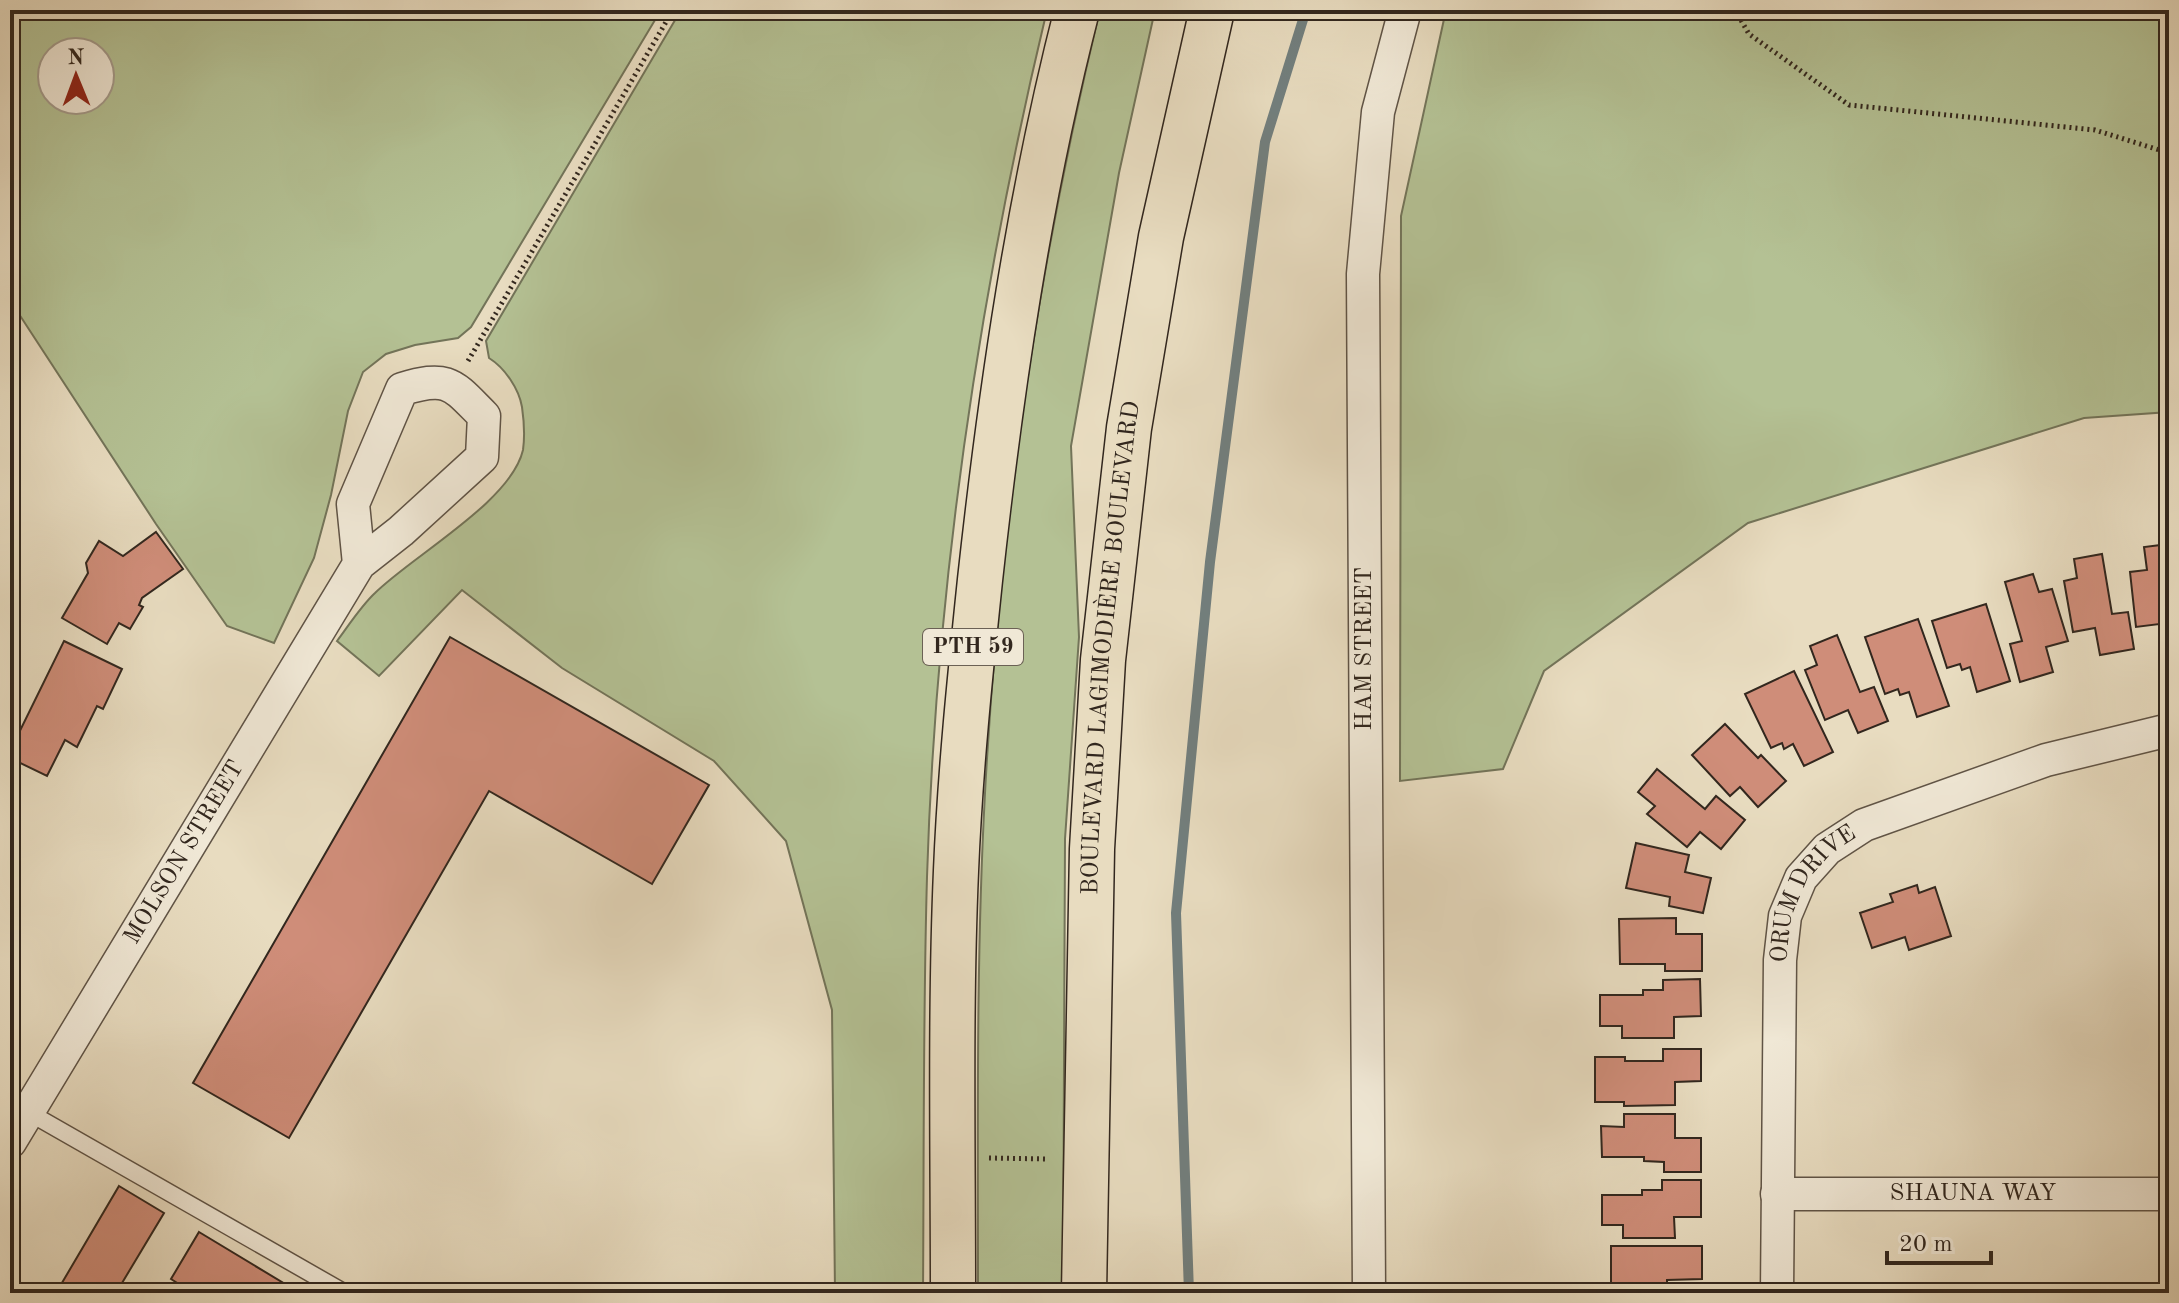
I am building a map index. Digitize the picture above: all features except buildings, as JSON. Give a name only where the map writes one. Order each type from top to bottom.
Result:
[{"type":"main road","name":"PTH 59","points":[[953,1293],[956,871],[964,732],[990,487],[1020,272],[1056,90],[1077,10]]},
{"type":"main road","name":"BOULEVARD LAGIMODIÈRE BOULEVARD","points":[[1084,1293],[1084,1159],[1092,849],[1103,660],[1129,428],[1158,251],[1212,10]]},
{"type":"street","name":"HAM STREET","points":[[1369,1293],[1363,274],[1378,112],[1405,10]]},
{"type":"street","points":[[359,564],[353,504],[402,389],[430,381],[454,386]]},
{"type":"street","name":"MOLSON STREET","points":[[10,1142],[359,564],[401,531],[482,457],[484,416],[454,386]]},
{"type":"street","name":"ORUM DRIVE","points":[[1777,1293],[1780,960],[1785,916],[1801,878],[1827,849],[1864,825],[2046,760],[2169,730]]},
{"type":"street","name":"SHAUNA WAY","points":[[1777,1194],[2169,1194]]},
{"type":"lane","points":[[28,1112],[345,1293]]},
{"type":"path","points":[[454,386],[673,10]]},
{"type":"path","points":[[1735,10],[1749,34],[1849,105],[2095,130],[2169,153]]},
{"type":"path","points":[[953,1157],[1084,1159]]},
{"type":"green space","points":[[10,10],[661,10],[471,327],[458,338],[415,345],[386,354],[363,372],[348,411],[314,558],[274,643],[227,626],[156,524],[17,311],[20,305],[10,287]]},
{"type":"green space","points":[[681,10],[1047,10],[1001,224],[982,332],[951,550],[940,659],[927,877],[923,1293],[835,1293],[832,1010],[786,841],[714,761],[562,668],[462,590],[379,676],[337,641],[375,593],[481,508],[515,470],[523,450],[522,407],[510,380],[489,358],[486,341]]},
{"type":"green space","points":[[1100,10],[1155,10],[1119,173],[1071,446],[1079,637],[1065,839],[1063,1293],[978,1293],[980,918],[991,694],[1000,596],[1024,399],[1040,301]]},
{"type":"green space","points":[[1446,10],[2169,10],[2169,412],[2084,418],[1748,523],[1544,671],[1503,769],[1400,781],[1401,216]]},
{"type":"waterway","points":[[1189,1293],[1176,913],[1210,562],[1265,142],[1306,10]]}]
